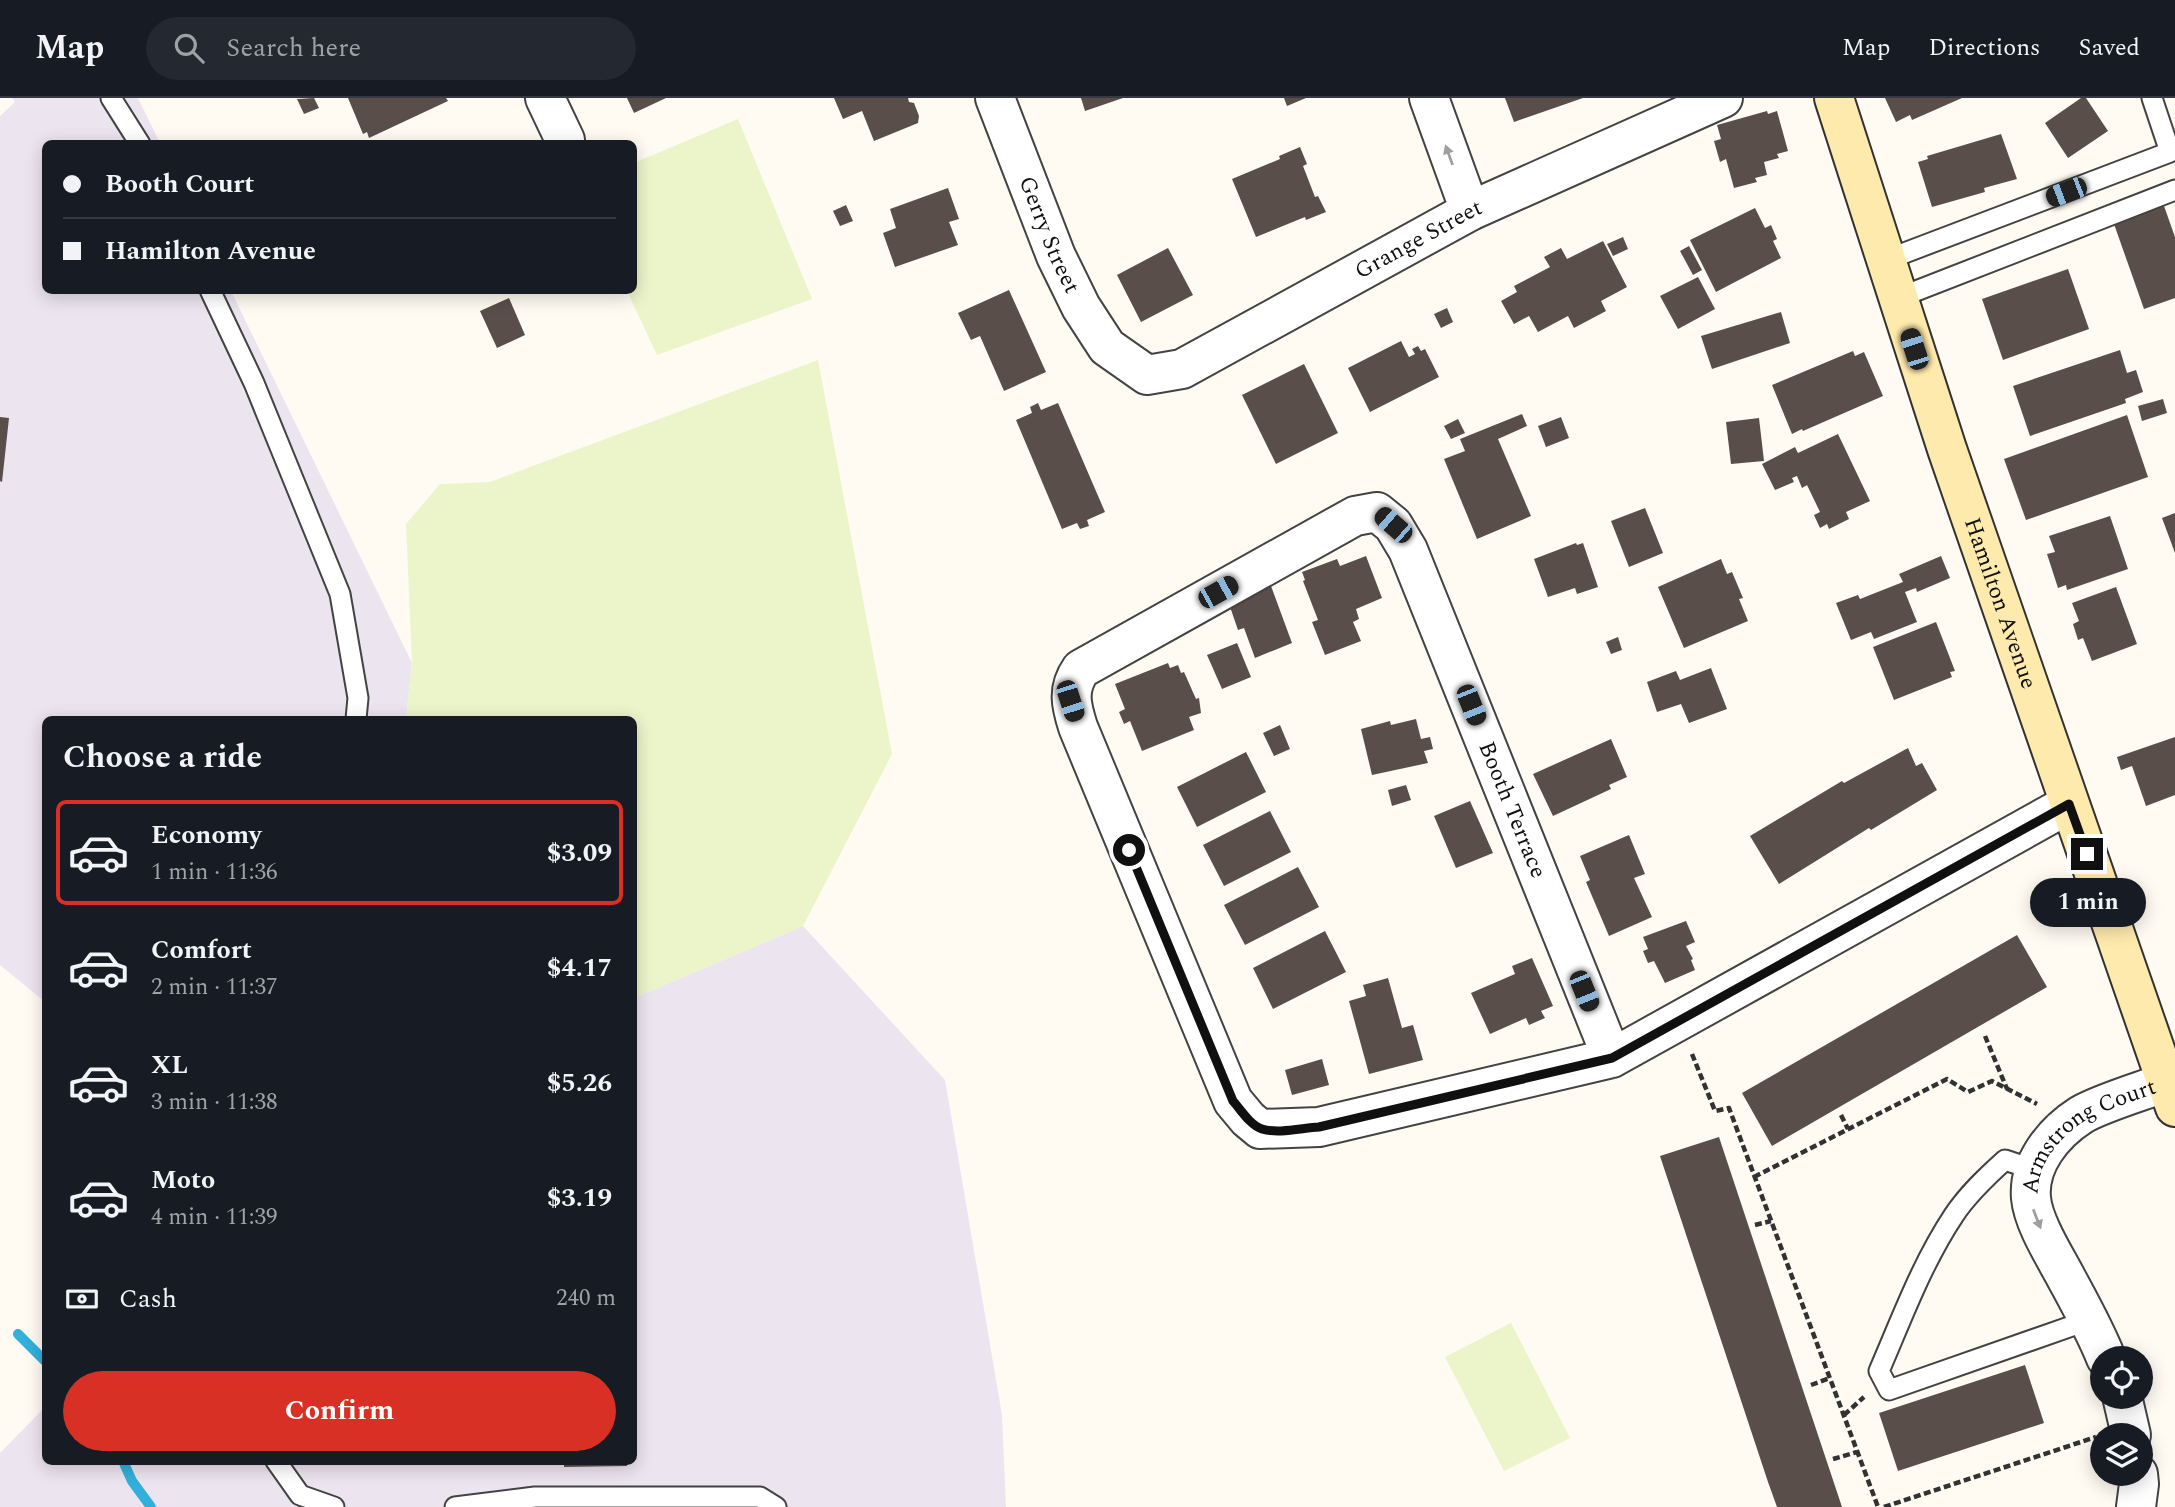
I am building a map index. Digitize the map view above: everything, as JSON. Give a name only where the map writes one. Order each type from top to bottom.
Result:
[{"type":"main road","name":"Hamilton Avenue","points":[[1834,98],[1947,449],[2171,1095]]},
{"type":"street","points":[[545,98],[565,140]]},
{"type":"street","name":"Gerry Street","points":[[995,98],[1060,266],[1087,317],[1107,347],[1123,360]]},
{"type":"street","points":[[1429,98],[1470,211]]},
{"type":"street","name":"Grange Street","points":[[1123,360],[1147,375],[1182,369],[1470,211],[1723,98]]},
{"type":"street","name":"Booth Terrace","points":[[1377,512],[1393,525],[1408,550],[1612,1058],[1319,1127],[1261,1129],[1248,1119],[1233,1101],[1079,727],[1070,701],[1073,680],[1081,668],[1355,516],[1377,512]]},
{"type":"street","points":[[1612,1058],[2069,804]]},
{"type":"street","name":"Armstrong Court","points":[[2101,1346],[2090,1320],[2046,1241],[2031,1201],[2031,1180],[2039,1157],[2060,1133],[2081,1115],[2171,1095]]},
{"type":"street","points":[[2136,1507],[2137,1486]]},
{"type":"lane","points":[[111,98],[137,140]]},
{"type":"lane","points":[[1886,260],[2170,152],[2152,98]]},
{"type":"lane","points":[[1898,298],[2175,190]]},
{"type":"lane","points":[[212,294],[254,383],[340,594],[359,698],[356,716]]},
{"type":"lane","points":[[2035,1170],[2005,1160],[1979,1184],[1954,1215],[1921,1274],[1879,1371],[1889,1390],[2090,1320]]},
{"type":"lane","points":[[279,1465],[300,1495],[334,1507]]},
{"type":"lane","points":[[455,1507],[535,1497],[760,1497],[776,1507]]},
{"type":"path","points":[[1678,1021],[1715,1111],[1729,1108],[1878,1507]]},
{"type":"path","points":[[1985,1036],[2007,1089]]},
{"type":"path","points":[[1754,1177],[1947,1079],[1968,1092],[1992,1080],[2071,1124]]},
{"type":"path","points":[[1841,1115],[1848,1129]]},
{"type":"path","points":[[1755,1225],[1771,1221]]},
{"type":"path","points":[[1811,1385],[1830,1378]]},
{"type":"path","points":[[1884,1507],[2127,1419]]},
{"type":"path","points":[[1833,1460],[1857,1452]]},
{"type":"shaded area","points":[[12,98],[138,98],[159,140],[42,140],[42,294],[232,294],[412,663],[406,716],[42,716],[42,1000],[0,965],[0,116],[15,102]]},
{"type":"shaded area","points":[[803,926],[945,1080],[1002,1415],[1006,1507],[0,1507],[0,1453],[42,1410],[42,1465],[637,1465],[637,997]]},
{"type":"green space","points":[[738,119],[812,299],[657,355],[628,294],[637,294],[637,162]]},
{"type":"green space","points":[[818,360],[892,754],[803,926],[637,997],[637,716],[406,716],[412,663],[406,524],[440,484],[490,482]]},
{"type":"green space","points":[[1511,1323],[1570,1438],[1504,1471],[1445,1357]]},
{"type":"building","points":[[314,98],[319,108],[304,114],[297,99]]},
{"type":"building","points":[[348,98],[446,98],[448,101],[369,138],[367,132],[363,134]]},
{"type":"building","points":[[627,98],[666,98],[634,113]]},
{"type":"building","points":[[834,98],[908,98],[909,102],[914,103],[919,116],[918,123],[874,141],[862,111],[843,119]]},
{"type":"building","points":[[1081,98],[1123,98],[1085,111]]},
{"type":"building","points":[[1284,98],[1306,98],[1287,106]]},
{"type":"building","points":[[1505,98],[1583,98],[1514,122]]},
{"type":"building","points":[[1885,98],[1962,98],[1912,120],[1910,115],[1896,122]]},
{"type":"building","points":[[2081,98],[2086,98],[2108,131],[2068,158],[2045,123]]},
{"type":"building","points":[[1767,111],[1768,114],[1777,111],[1788,151],[1777,154],[1779,158],[1764,162],[1767,175],[1755,178],[1757,182],[1734,188],[1726,159],[1720,162],[1714,141],[1721,139],[1717,125]]},
{"type":"building","points":[[2001,134],[2017,179],[1984,188],[1985,192],[1932,207],[1918,162],[1928,159],[1927,156]]},
{"type":"building","points":[[1300,147],[1307,164],[1303,166],[1315,197],[1318,196],[1326,212],[1306,220],[1305,217],[1256,237],[1232,179],[1280,159],[1279,156]]},
{"type":"building","points":[[948,188],[959,219],[949,222],[958,245],[895,267],[883,233],[896,228],[890,209]]},
{"type":"building","points":[[846,205],[853,221],[840,226],[833,211]]},
{"type":"building","points":[[2164,206],[2175,237],[2175,298],[2144,309],[2114,224]]},
{"type":"building","points":[[1755,208],[1765,228],[1771,225],[1777,239],[1773,241],[1781,258],[1716,292],[1690,240]]},
{"type":"building","points":[[1623,237],[1628,249],[1613,256],[1607,244]]},
{"type":"building","points":[[1603,241],[1627,287],[1601,301],[1606,311],[1574,328],[1568,316],[1538,332],[1529,316],[1514,324],[1501,301],[1517,292],[1514,286],[1550,267],[1544,257],[1561,248],[1567,259]]},
{"type":"building","points":[[1689,246],[1702,270],[1693,275],[1680,251]]},
{"type":"building","points":[[1168,248],[1193,295],[1141,322],[1117,275]]},
{"type":"building","points":[[2068,269],[2089,329],[2003,360],[1982,299]]},
{"type":"building","points":[[1698,277],[1715,309],[1678,329],[1660,296]]},
{"type":"building","points":[[1009,290],[1046,372],[1004,391],[980,336],[971,340],[958,313]]},
{"type":"building","points":[[509,298],[525,335],[497,348],[480,311]]},
{"type":"building","points":[[1447,308],[1453,322],[1441,328],[1434,314]]},
{"type":"building","points":[[1781,312],[1790,343],[1712,369],[1701,336]]},
{"type":"building","points":[[1401,341],[1409,357],[1415,354],[1412,349],[1418,346],[1421,351],[1425,349],[1439,377],[1370,412],[1348,368]]},
{"type":"building","points":[[2120,350],[2127,373],[2136,370],[2143,392],[2125,399],[2126,403],[2030,436],[2013,386]]},
{"type":"building","points":[[1853,351],[1855,356],[1864,352],[1883,396],[1792,434],[1772,385]]},
{"type":"building","points":[[1304,364],[1338,433],[1276,464],[1242,395]]},
{"type":"building","points":[[2163,399],[2167,413],[2142,421],[2138,406]]},
{"type":"building","points":[[1038,403],[1041,410],[1058,403],[1105,512],[1087,520],[1089,526],[1080,529],[1077,523],[1062,529],[1016,420],[1032,413],[1030,407]]},
{"type":"building","points":[[1522,414],[1527,426],[1498,439],[1531,516],[1477,539],[1444,459],[1465,451],[1460,439]]},
{"type":"building","points":[[2127,415],[2148,477],[2026,520],[2004,459]]},
{"type":"building","points":[[0,417],[9,418],[2,482],[0,481]]},
{"type":"building","points":[[1561,417],[1569,438],[1546,447],[1538,426]]},
{"type":"building","points":[[1759,418],[1764,461],[1731,464],[1726,422]]},
{"type":"building","points":[[1458,419],[1465,433],[1451,439],[1444,426]]},
{"type":"building","points":[[1838,434],[1870,501],[1846,512],[1849,519],[1829,529],[1827,524],[1820,528],[1814,515],[1820,512],[1807,485],[1802,488],[1797,476],[1792,478],[1794,482],[1775,490],[1762,464],[1795,447],[1798,453]]},
{"type":"building","points":[[1645,508],[1663,553],[1629,567],[1611,521]]},
{"type":"building","points":[[2175,513],[2175,553],[2162,518]]},
{"type":"building","points":[[2110,516],[2128,569],[2067,590],[2066,585],[2058,588],[2047,554],[2055,552],[2049,536]]},
{"type":"building","points":[[1576,543],[1583,543],[1598,587],[1577,594],[1575,588],[1548,597],[1534,559]]},
{"type":"building","points":[[1366,556],[1382,598],[1356,609],[1359,619],[1353,622],[1361,641],[1325,655],[1312,622],[1318,620],[1302,572],[1337,559],[1340,566]]},
{"type":"building","points":[[1941,556],[1950,578],[1917,592],[1916,588],[1905,592],[1917,622],[1874,639],[1871,632],[1851,640],[1836,603],[1858,595],[1860,599],[1903,582],[1899,574]]},
{"type":"building","points":[[1721,559],[1727,574],[1732,572],[1743,598],[1739,599],[1748,621],[1684,648],[1658,587]]},
{"type":"building","points":[[1271,586],[1292,643],[1255,658],[1244,628],[1238,630],[1228,601]]},
{"type":"building","points":[[2116,587],[2137,644],[2092,661],[2083,638],[2078,640],[2073,624],[2079,621],[2072,603]]},
{"type":"building","points":[[1936,622],[1955,671],[1950,672],[1952,677],[1894,700],[1873,647]]},
{"type":"building","points":[[1618,637],[1622,650],[1611,654],[1606,642]]},
{"type":"building","points":[[1237,643],[1251,677],[1222,689],[1207,655]]},
{"type":"building","points":[[1168,663],[1170,668],[1178,665],[1181,673],[1184,672],[1196,699],[1199,698],[1201,713],[1189,717],[1194,730],[1142,751],[1130,721],[1124,724],[1119,712],[1125,709],[1115,684]]},
{"type":"building","points":[[1711,668],[1727,709],[1689,723],[1681,704],[1657,712],[1647,682],[1676,671],[1680,680]]},
{"type":"building","points":[[1416,719],[1421,739],[1430,737],[1433,749],[1424,751],[1428,763],[1372,775],[1361,729],[1390,721],[1391,725]]},
{"type":"building","points":[[1280,725],[1290,749],[1274,756],[1263,733]]},
{"type":"building","points":[[2175,737],[2175,795],[2146,806],[2132,766],[2121,770],[2117,757]]},
{"type":"building","points":[[1611,739],[1627,777],[1609,785],[1611,789],[1553,816],[1533,774]]},
{"type":"building","points":[[1908,748],[1916,766],[1922,763],[1937,790],[1871,830],[1869,828],[1779,884],[1750,836],[1842,781],[1844,783]]},
{"type":"building","points":[[1246,752],[1266,792],[1197,827],[1177,787]]},
{"type":"building","points":[[1406,785],[1411,800],[1392,806],[1388,790]]},
{"type":"building","points":[[1470,801],[1493,853],[1456,868],[1434,816]]},
{"type":"building","points":[[1270,811],[1291,852],[1224,886],[1203,845]]},
{"type":"building","points":[[1629,835],[1645,874],[1634,878],[1652,917],[1609,936],[1586,882],[1590,880],[1580,856]]},
{"type":"building","points":[[1298,867],[1319,907],[1245,945],[1224,905]]},
{"type":"building","points":[[1686,921],[1695,942],[1686,946],[1695,970],[1665,983],[1654,961],[1648,963],[1643,951],[1648,949],[1643,937]]},
{"type":"building","points":[[1325,931],[1346,972],[1273,1009],[1253,968]]},
{"type":"building","points":[[2017,935],[2047,987],[1772,1146],[1742,1093]]},
{"type":"building","points":[[1532,958],[1553,1006],[1541,1011],[1545,1018],[1529,1025],[1526,1018],[1490,1034],[1471,993],[1515,974],[1512,966]]},
{"type":"building","points":[[1388,978],[1402,1028],[1413,1025],[1423,1060],[1369,1074],[1349,1001],[1366,996],[1363,985]]},
{"type":"building","points":[[1322,1059],[1329,1085],[1292,1095],[1285,1070]]},
{"type":"building","points":[[1719,1137],[1842,1507],[1777,1507],[1768,1482],[1660,1156]]},
{"type":"building","points":[[2025,1365],[2044,1423],[1898,1471],[1879,1413]]},
{"type":"building","points":[[564,1465],[627,1465],[627,1466]]},
{"type":"waterway","points":[[18,1334],[42,1358]]},
{"type":"waterway","points":[[125,1465],[132,1481],[151,1507]]},
{"type":"route","points":[[1129,850],[1233,1101],[1248,1119],[1261,1129],[1319,1127],[1612,1058],[2069,804],[2087,854]]}]
